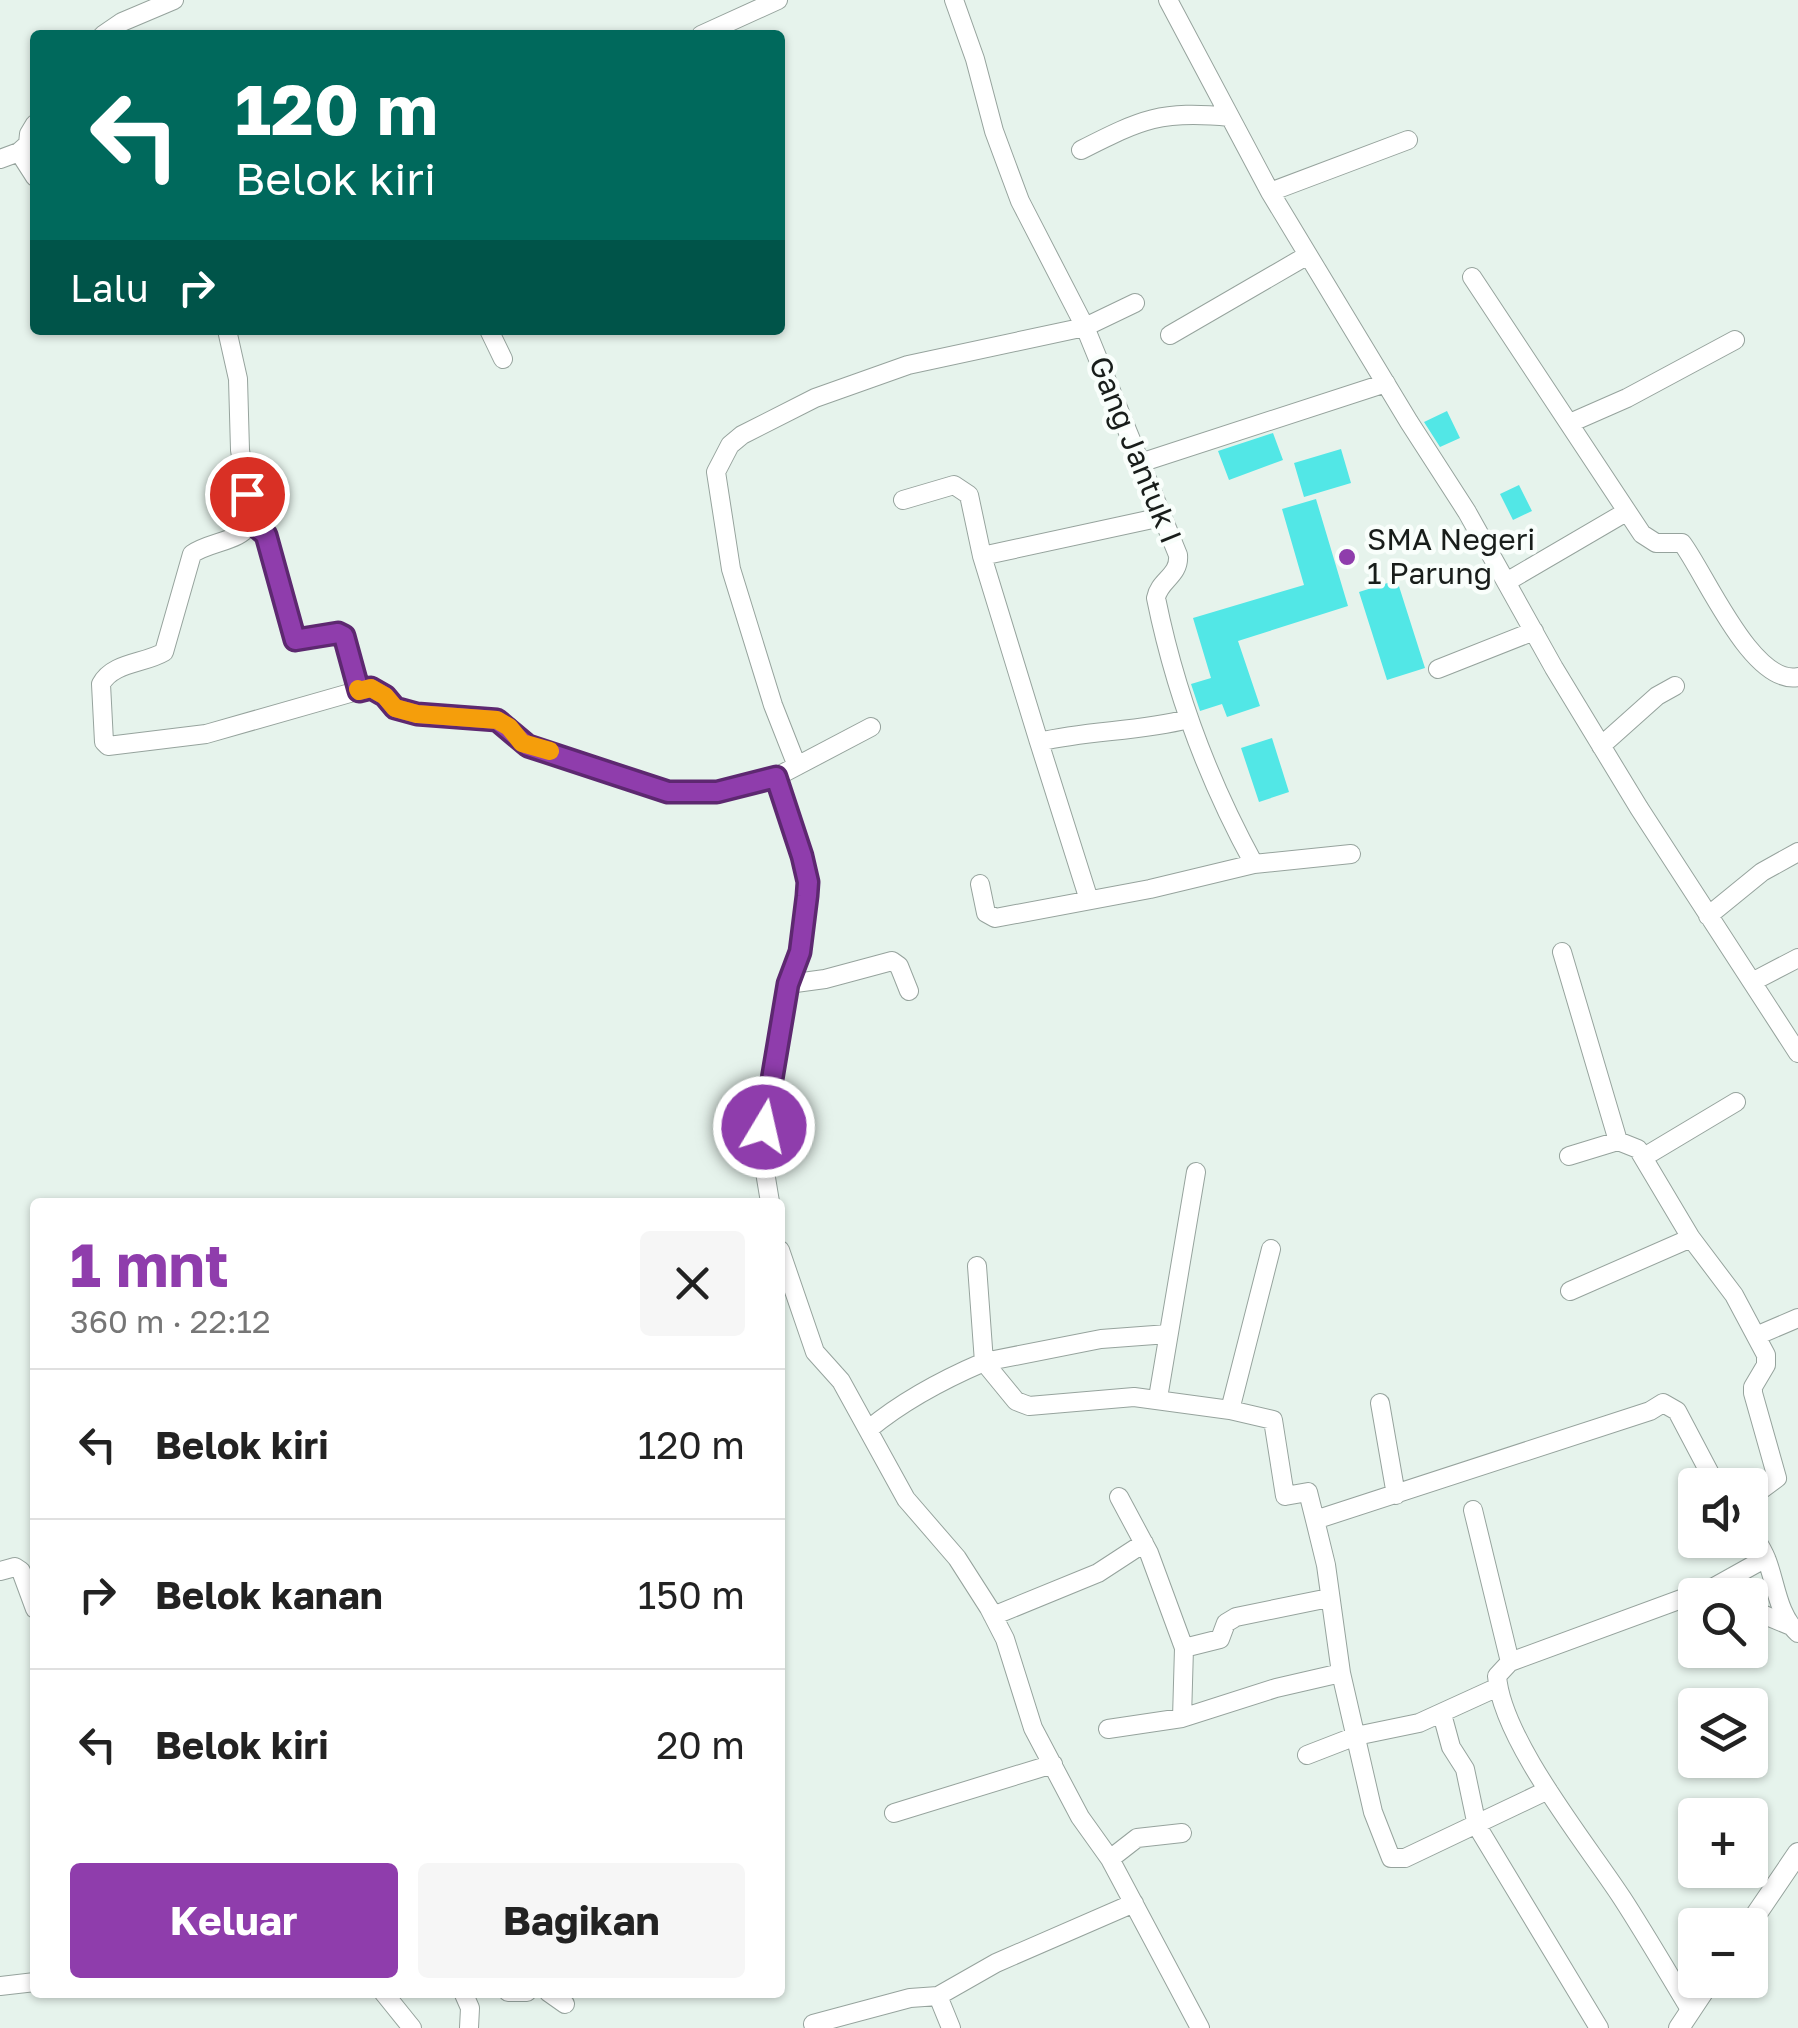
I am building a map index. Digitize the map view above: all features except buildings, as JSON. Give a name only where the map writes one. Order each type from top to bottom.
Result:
[{"type":"street","points":[[110,30],[174,0]]},
{"type":"street","points":[[712,30],[778,0]]},
{"type":"street","name":"Gang Jantuk I","points":[[954,0],[1020,201],[1085,327],[1162,517],[1179,566],[1158,590],[1156,598],[1166,648],[1212,784],[1254,864]]},
{"type":"street","points":[[1168,0],[1270,192],[1508,581],[1601,746],[1798,1053]]},
{"type":"street","points":[[1081,150],[1160,115],[1186,112],[1230,117]]},
{"type":"street","points":[[0,159],[20,152],[28,144],[30,132]]},
{"type":"street","points":[[1270,192],[1408,140]]},
{"type":"street","points":[[20,152],[30,169]]},
{"type":"street","points":[[1170,335],[1308,255]]},
{"type":"street","points":[[1472,277],[1626,512],[1650,541],[1673,540],[1684,545],[1725,617],[1754,651],[1782,676],[1798,677]]},
{"type":"street","points":[[797,766],[767,687],[730,568],[717,491],[716,472],[721,456],[742,435],[814,398],[908,365],[1085,327],[1135,303]]},
{"type":"street","points":[[228,335],[238,379],[240,450],[251,522],[266,535],[295,640],[338,633],[344,636],[359,691]]},
{"type":"street","points":[[492,335],[504,359]]},
{"type":"street","points":[[1570,424],[1734,340]]},
{"type":"street","points":[[1140,463],[1386,383]]},
{"type":"street","points":[[904,500],[954,485],[966,491],[974,504],[982,556],[1089,900]]},
{"type":"street","points":[[1508,581],[1626,512]]},
{"type":"street","points":[[982,556],[1162,517]]},
{"type":"street","points":[[251,522],[242,534],[210,543],[192,554],[164,652],[140,664],[115,669],[106,676],[101,684],[108,746],[206,734],[371,688],[395,708],[417,714],[497,720],[528,746],[668,792],[717,792],[776,777],[871,727]]},
{"type":"street","points":[[1438,669],[1534,631]]},
{"type":"street","points":[[1601,746],[1657,696],[1675,686]]},
{"type":"street","points":[[1040,742],[1086,732],[1147,729],[1188,719]]},
{"type":"street","points":[[769,1198],[764,1127],[788,984],[800,952],[808,882],[776,777]]},
{"type":"street","points":[[1708,916],[1762,872],[1798,852]]},
{"type":"street","points":[[980,884],[986,913],[991,918],[1150,889],[1254,864],[1351,854]]},
{"type":"street","points":[[1562,952],[1618,1141]]},
{"type":"street","points":[[1752,982],[1798,958]]},
{"type":"street","points":[[788,984],[892,961],[900,966],[909,991]]},
{"type":"street","points":[[1644,1157],[1736,1102]]},
{"type":"street","points":[[1570,1156],[1618,1141],[1630,1144],[1644,1157],[1692,1238],[1734,1295],[1767,1360],[1753,1393],[1776,1478],[1768,1484]]},
{"type":"street","points":[[1158,1398],[1196,1172]]},
{"type":"street","points":[[1570,1291],[1692,1238]]},
{"type":"street","points":[[1230,1410],[1271,1248]]},
{"type":"street","points":[[785,1265],[815,1352],[835,1372],[906,1499],[958,1558],[994,1616],[1034,1728],[1080,1817],[1110,1859],[1200,2028]]},
{"type":"street","points":[[977,1266],[984,1362],[1016,1401],[1029,1406],[1134,1396],[1230,1410],[1275,1422],[1285,1496],[1308,1492],[1326,1565],[1341,1672],[1373,1812],[1391,1858],[1405,1858],[1548,1790]]},
{"type":"street","points":[[1756,1336],[1798,1318]]},
{"type":"street","points":[[869,1429],[894,1408],[943,1379],[984,1362],[1101,1339],[1168,1334]]},
{"type":"street","points":[[1380,1403],[1396,1496]]},
{"type":"street","points":[[1315,1520],[1650,1411],[1664,1403],[1677,1411],[1707,1468]]},
{"type":"street","points":[[1119,1497],[1144,1543],[1184,1648],[1182,1718]]},
{"type":"street","points":[[1473,1510],[1510,1662]]},
{"type":"street","points":[[994,1616],[1098,1573],[1144,1543]]},
{"type":"street","points":[[1738,1578],[1766,1558],[1774,1590],[1794,1629]]},
{"type":"street","points":[[0,1570],[16,1567],[30,1596]]},
{"type":"street","points":[[1184,1648],[1220,1639],[1226,1623],[1236,1617],[1329,1598]]},
{"type":"street","points":[[1678,1605],[1510,1662],[1497,1676],[1513,1726],[1548,1790],[1622,1899],[1685,2019],[1700,1998]]},
{"type":"street","points":[[1768,1617],[1794,1629]]},
{"type":"street","points":[[1108,1729],[1182,1718],[1341,1672]]},
{"type":"street","points":[[1307,1755],[1356,1736],[1419,1723],[1498,1687]]},
{"type":"street","points":[[1442,1714],[1451,1747],[1466,1769],[1478,1826],[1599,2028]]},
{"type":"street","points":[[894,1814],[1053,1764]]},
{"type":"street","points":[[1110,1859],[1137,1838],[1182,1833]]},
{"type":"street","points":[[1760,1908],[1798,1852]]},
{"type":"street","points":[[814,2024],[910,1998],[938,1996],[996,1963],[1134,1904]]},
{"type":"street","points":[[0,1986],[30,1983]]},
{"type":"street","points":[[938,1996],[951,2028]]},
{"type":"street","points":[[388,1998],[412,2028]]},
{"type":"street","points":[[466,1998],[470,2008],[469,2028]]},
{"type":"street","points":[[556,1998],[565,2004]]},
{"type":"slow traffic","points":[[358,689],[371,688],[395,708],[417,714],[497,720],[522,743],[550,751]]},
{"type":"place","name":"SMA Negeri 1 Parung","points":[[1347,557]]},
{"type":"route","points":[[247,494],[251,522],[266,535],[295,640],[338,633],[344,636],[359,691],[371,688],[395,708],[417,714],[497,720],[528,746],[668,792],[717,792],[776,777],[808,882],[800,952],[788,984],[764,1127]]}]
